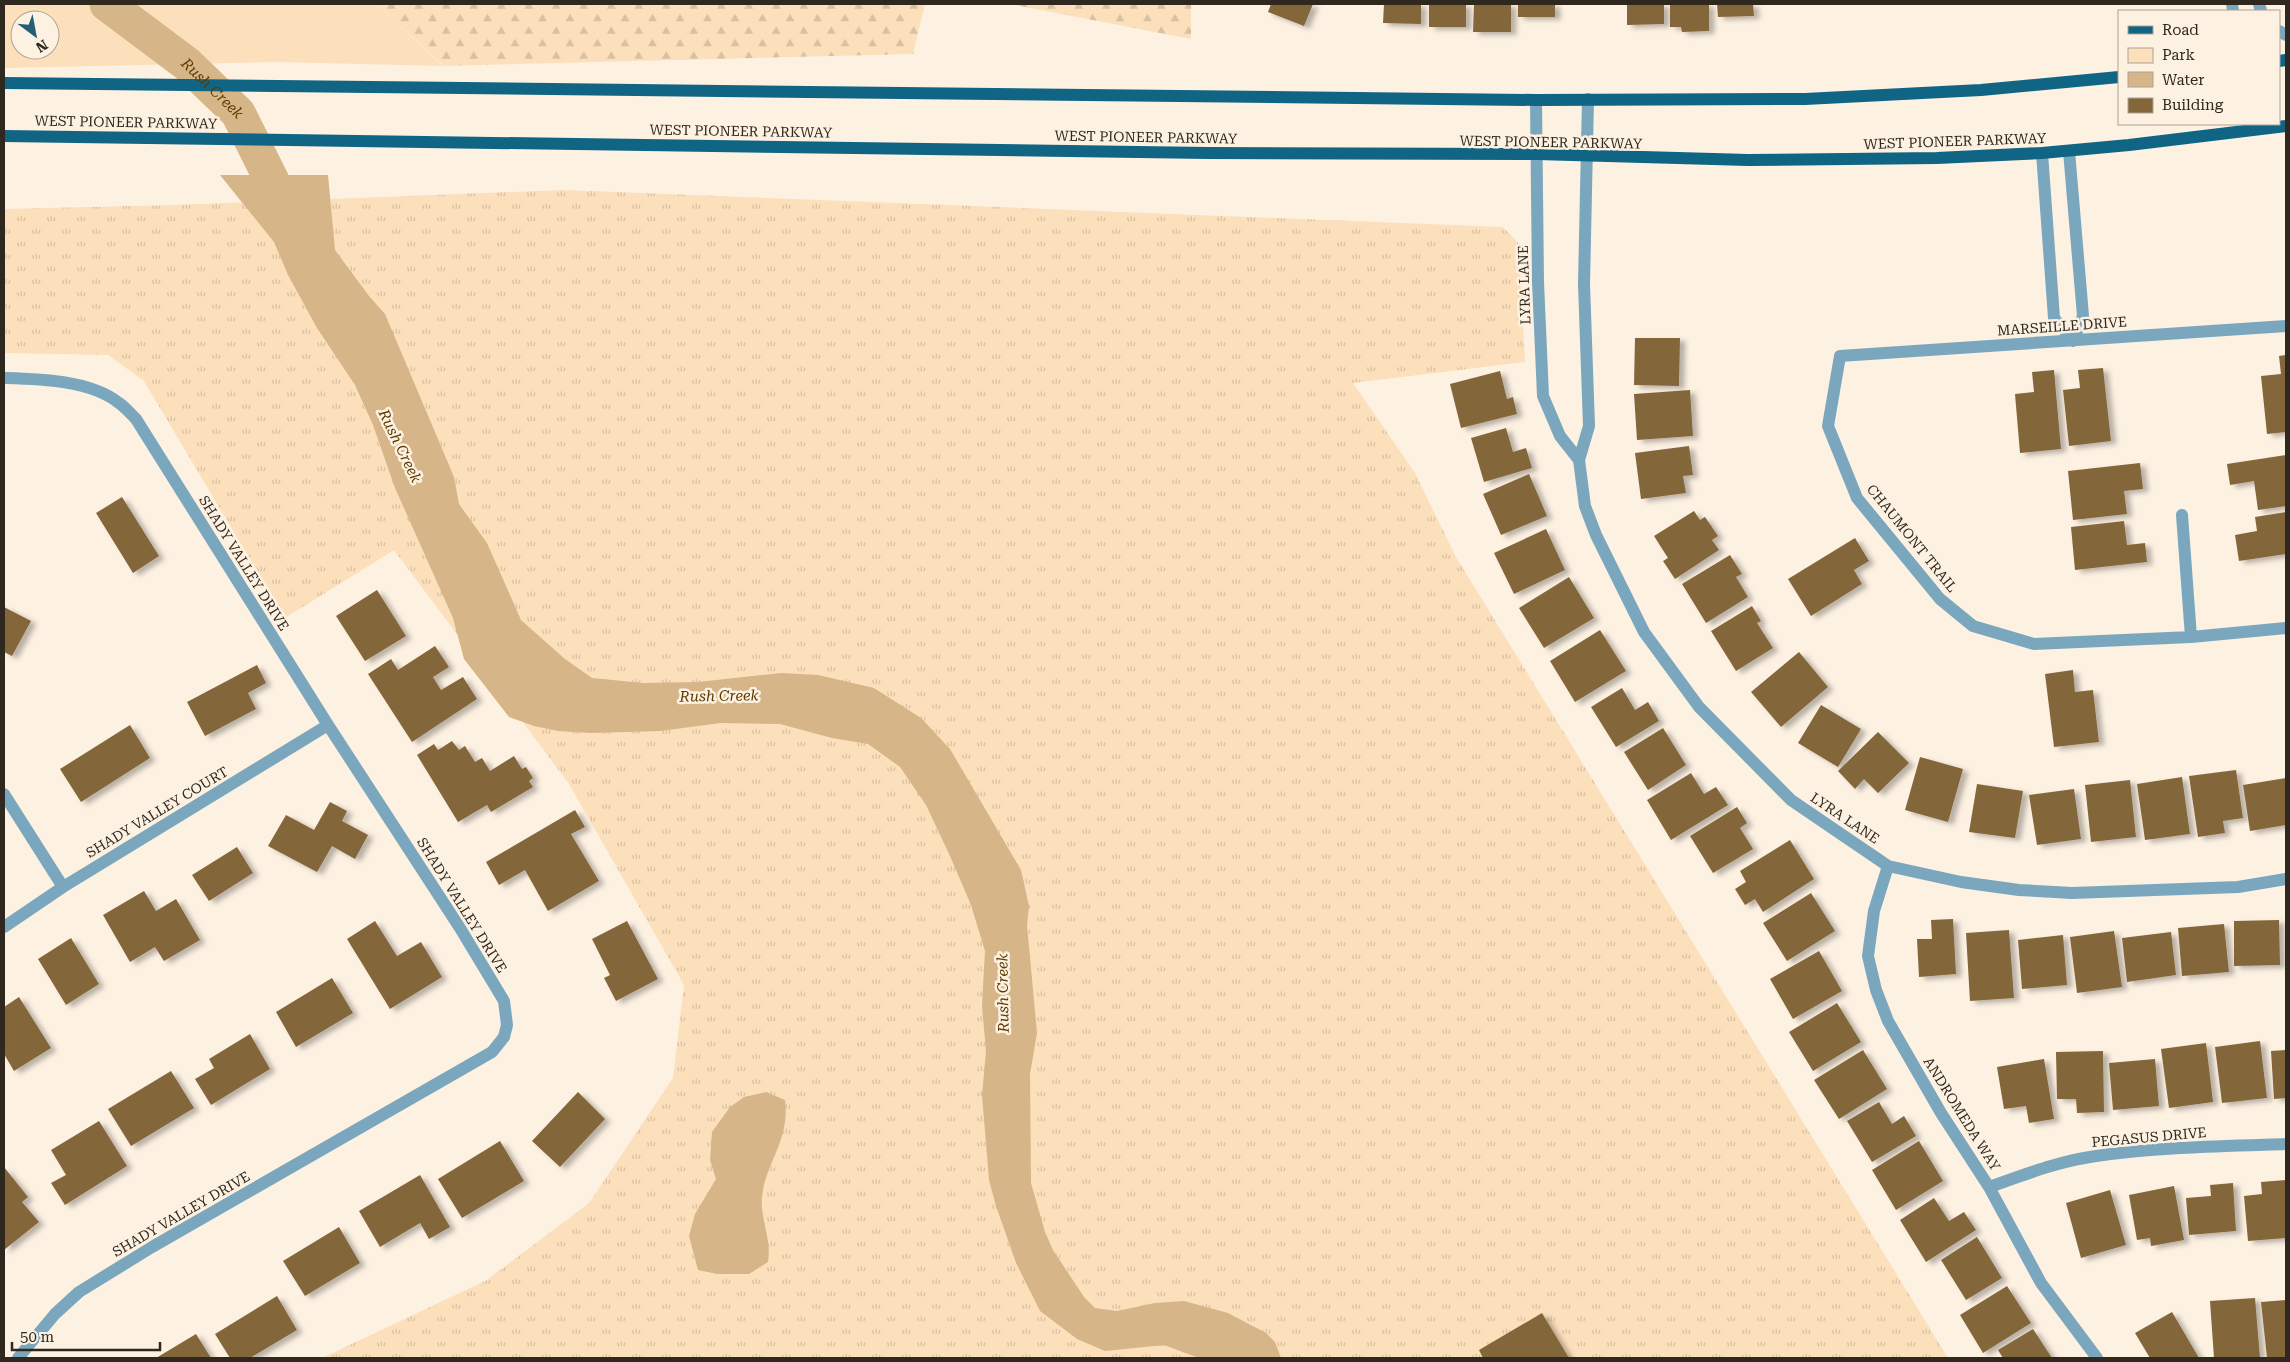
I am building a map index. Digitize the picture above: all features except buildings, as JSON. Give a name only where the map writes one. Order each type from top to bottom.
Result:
[{"type":"main road","points":[[4,83],[1536,100],[1805,99],[1982,90],[2118,77]]},
{"type":"main road","name":"WEST PIONEER PARKWAY","points":[[4,136],[1218,153],[1537,154],[1748,160],[1937,158],[2042,153],[2286,126]]},
{"type":"street","name":"LYRA LANE","points":[[1588,99],[1584,284],[1589,426],[1579,460],[1585,506],[1596,535],[1644,632],[1699,707],[1791,800],[1888,866],[1961,882],[2019,890],[2072,893],[2238,886],[2286,879]]},
{"type":"street","name":"LYRA LANE","points":[[1536,100],[1538,282],[1543,396],[1560,436],[1579,460]]},
{"type":"street","points":[[2042,153],[2054,318],[2073,341],[2083,316],[2069,150]]},
{"type":"street","name":"MARSEILLE DRIVE","points":[[1840,356],[2286,326]]},
{"type":"street","name":"CHAUMONT TRAIL","points":[[1840,356],[1828,426],[1857,498],[1940,598],[1973,626],[2034,644],[2190,637],[2286,628]]},
{"type":"street","name":"SHADY VALLEY DRIVE","points":[[4,378],[65,382],[89,389],[119,402],[136,419],[328,725],[460,928],[504,1002],[507,1025],[504,1037],[492,1052],[152,1247],[79,1292],[55,1314],[18,1358]]},
{"type":"street","points":[[2182,515],[2190,637]]},
{"type":"street","name":"SHADY VALLEY COURT","points":[[4,927],[63,888],[328,725]]},
{"type":"street","points":[[4,794],[63,888]]},
{"type":"street","name":"ANDROMEDA WAY","points":[[1888,866],[1874,911],[1868,956],[1876,990],[1888,1020],[1941,1112],[1989,1187],[2042,1283],[2097,1358]]},
{"type":"street","name":"PEGASUS DRIVE","points":[[1989,1187],[2038,1170],[2094,1156],[2170,1148],[2286,1144]]},
{"type":"green space","points":[[4,4],[376,4],[443,66],[277,62],[4,68]]},
{"type":"green space","points":[[376,4],[925,4],[913,54],[444,66]]},
{"type":"green space","points":[[1009,4],[1191,4],[1191,39]]},
{"type":"green space","points":[[565,190],[1503,227],[1519,244],[1525,362],[1353,383],[1415,473],[1456,557],[1948,1358],[322,1358],[487,1280],[589,1203],[673,1078],[684,985],[569,784],[394,550],[285,618],[144,381],[108,355],[4,353],[4,209],[174,205]]},
{"type":"water","points":[[220,175],[328,175],[335,250],[369,296],[385,314],[454,477],[459,504],[487,543],[521,620],[565,659],[592,678],[643,683],[698,682],[781,673],[818,675],[874,688],[921,718],[950,749],[1021,870],[1029,906],[1027,925],[1037,1033],[1030,1074],[1031,1183],[1045,1232],[1053,1250],[1084,1297],[1095,1308],[1117,1311],[1155,1303],[1184,1301],[1228,1313],[1266,1333],[1275,1342],[1281,1358],[1199,1358],[1164,1345],[1105,1351],[1077,1339],[1040,1311],[1016,1263],[989,1180],[982,1095],[986,1051],[982,1006],[985,951],[971,905],[950,856],[926,805],[900,767],[868,744],[832,738],[780,724],[721,723],[660,731],[590,733],[558,731],[534,726],[509,717],[464,659],[453,618],[395,488],[373,425],[355,385],[317,328],[288,275],[274,242]]},
{"type":"water","points":[[766,1092],[785,1100],[786,1114],[781,1139],[764,1184],[762,1197],[769,1254],[768,1262],[749,1274],[717,1274],[698,1270],[689,1236],[695,1214],[716,1179],[710,1160],[712,1132],[730,1107],[744,1097]]},
{"type":"waterway","name":"Rush Creek","points":[[107,4],[187,64],[238,113],[291,219]]}]
